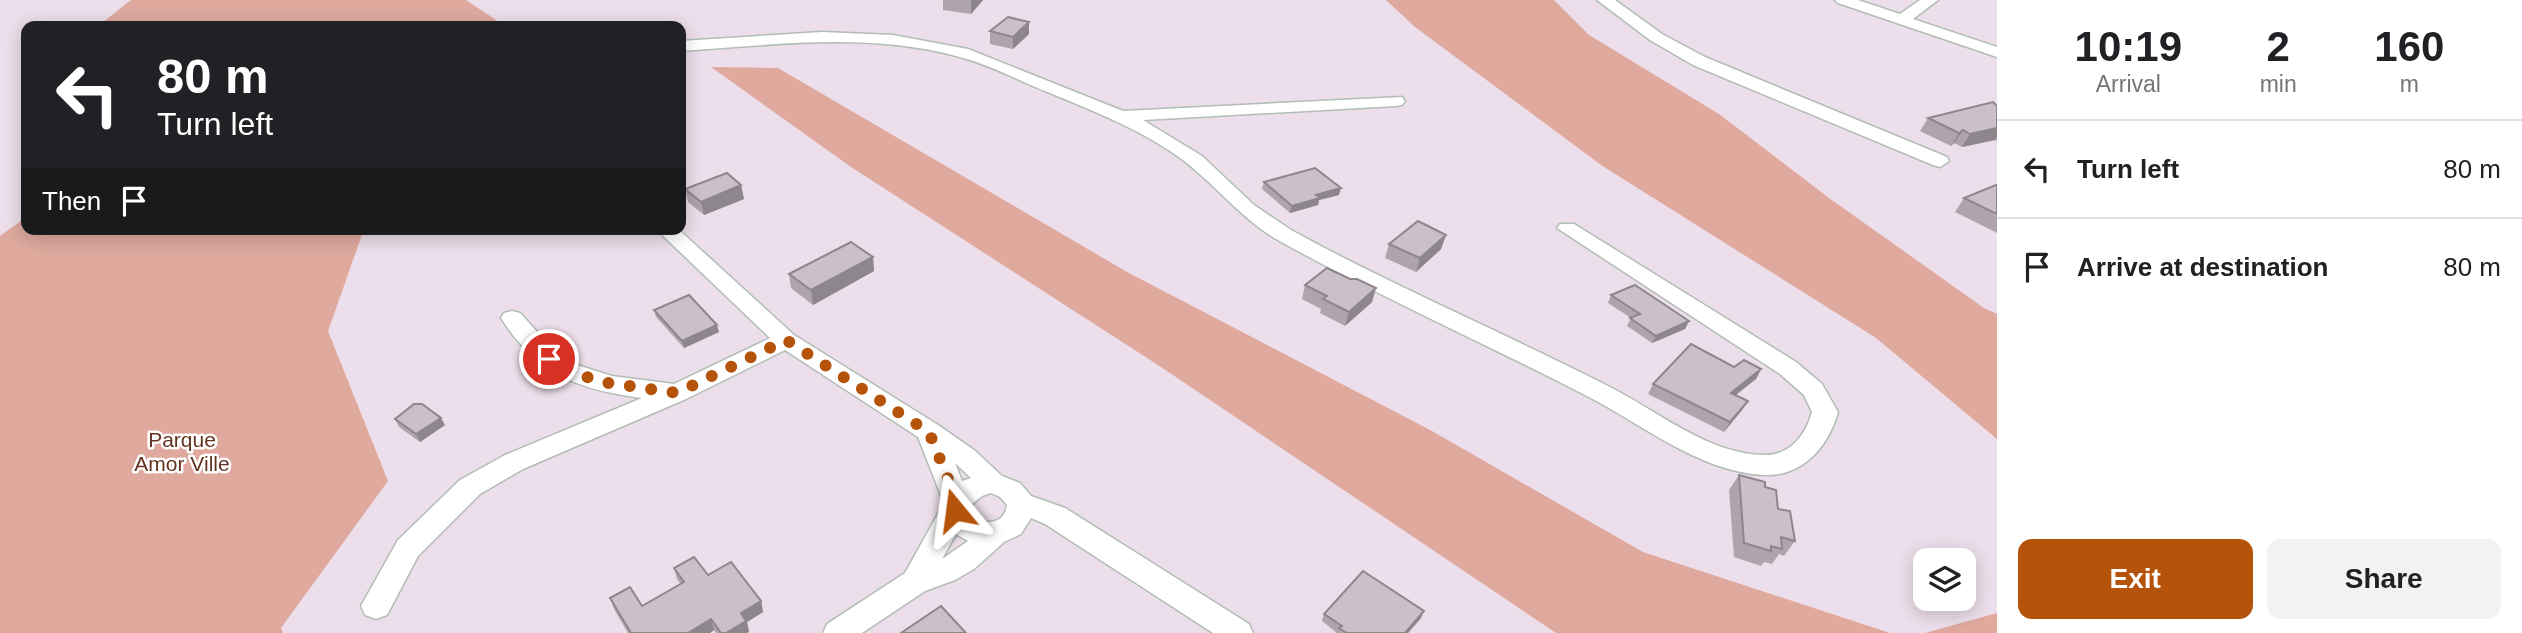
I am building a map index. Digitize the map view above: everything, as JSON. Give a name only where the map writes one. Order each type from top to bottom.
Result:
[{"type":"street","points":[[1605,0],[1656,37],[1699,61],[1940,161]]},
{"type":"street","points":[[1843,0],[1997,52]]},
{"type":"street","points":[[1901,20],[1930,0]]},
{"type":"street","points":[[686,46],[814,38],[928,43],[1001,64],[1124,116],[1195,160],[1217,178],[1239,204],[1297,243],[1599,391],[1680,436],[1735,461],[1764,466],[1786,463],[1806,450],[1825,412],[1813,390],[1778,362],[1567,228]]},
{"type":"street","points":[[1124,116],[1396,102]]},
{"type":"street","points":[[672,235],[786,340],[929,432],[965,457],[993,483],[1010,490],[1021,503],[1055,516],[1238,633]]},
{"type":"street","points":[[512,318],[549,359],[565,370],[602,382],[677,393]]},
{"type":"street","points":[[376,606],[408,548],[470,487],[514,462],[677,393],[786,340]]},
{"type":"street","points":[[929,432],[956,506],[958,520],[967,528],[1001,532],[1070,526]]},
{"type":"street","points":[[915,582],[965,491],[978,485],[993,483]]},
{"type":"street","points":[[838,633],[915,582],[945,572],[964,561],[1020,516],[1021,503]]},
{"type":"green space","points":[[131,0],[466,0],[498,21],[104,21]]},
{"type":"green space","points":[[1386,0],[1554,0],[1589,35],[1719,114],[1829,198],[1984,308],[1997,314],[1997,439],[1876,338],[1601,165],[1415,27]]},
{"type":"green space","points":[[711,67],[778,68],[1127,272],[1432,431],[1643,552],[1890,633],[1556,633],[1161,367],[851,167]]},
{"type":"green space","name":"Parque Amor Ville","points":[[21,221],[21,235],[362,235],[328,331],[388,481],[281,628],[283,633],[0,633],[0,236]]},
{"type":"green space","points":[[1997,613],[1997,633],[1925,633]]},
{"type":"building","points":[[1008,17],[1029,22],[1013,37],[990,31]]},
{"type":"building","points":[[1993,102],[1997,106],[1997,128],[1970,134],[1963,130],[1959,133],[1928,118]]},
{"type":"building","points":[[1315,168],[1341,188],[1316,195],[1320,198],[1292,206],[1264,182]]},
{"type":"building","points":[[727,173],[741,185],[701,202],[686,189]]},
{"type":"building","points":[[1997,185],[1997,214],[1964,198]]},
{"type":"building","points":[[1418,221],[1446,235],[1420,258],[1389,244]]},
{"type":"building","points":[[851,242],[873,257],[811,290],[789,274]]},
{"type":"building","points":[[1327,268],[1376,288],[1349,312],[1323,299],[1327,296],[1305,285]]},
{"type":"building","points":[[1635,285],[1689,321],[1656,336],[1630,318],[1640,314],[1611,295]]},
{"type":"building","points":[[689,295],[717,325],[682,341],[654,310]]},
{"type":"building","points":[[1691,344],[1734,367],[1744,360],[1761,369],[1731,393],[1748,401],[1730,422],[1653,384]]},
{"type":"building","points":[[414,404],[422,404],[441,418],[416,434],[395,419]]},
{"type":"building","points":[[1739,475],[1765,482],[1765,487],[1776,490],[1778,509],[1790,511],[1795,541],[1781,537],[1782,549],[1771,546],[1771,551],[1744,543]]},
{"type":"building","points":[[694,557],[708,575],[731,562],[761,601],[741,613],[746,621],[726,633],[721,633],[711,619],[688,633],[631,633],[610,598],[630,587],[642,606],[684,582],[674,568]]},
{"type":"building","points":[[1363,571],[1424,611],[1405,633],[1347,633],[1339,628],[1342,626],[1324,614]]},
{"type":"building","points":[[941,606],[966,633],[901,633]]},
{"type":"route","points":[[549,359],[565,370],[602,382],[677,393],[786,340],[929,432],[947,482],[957,501],[955,510]]}]
